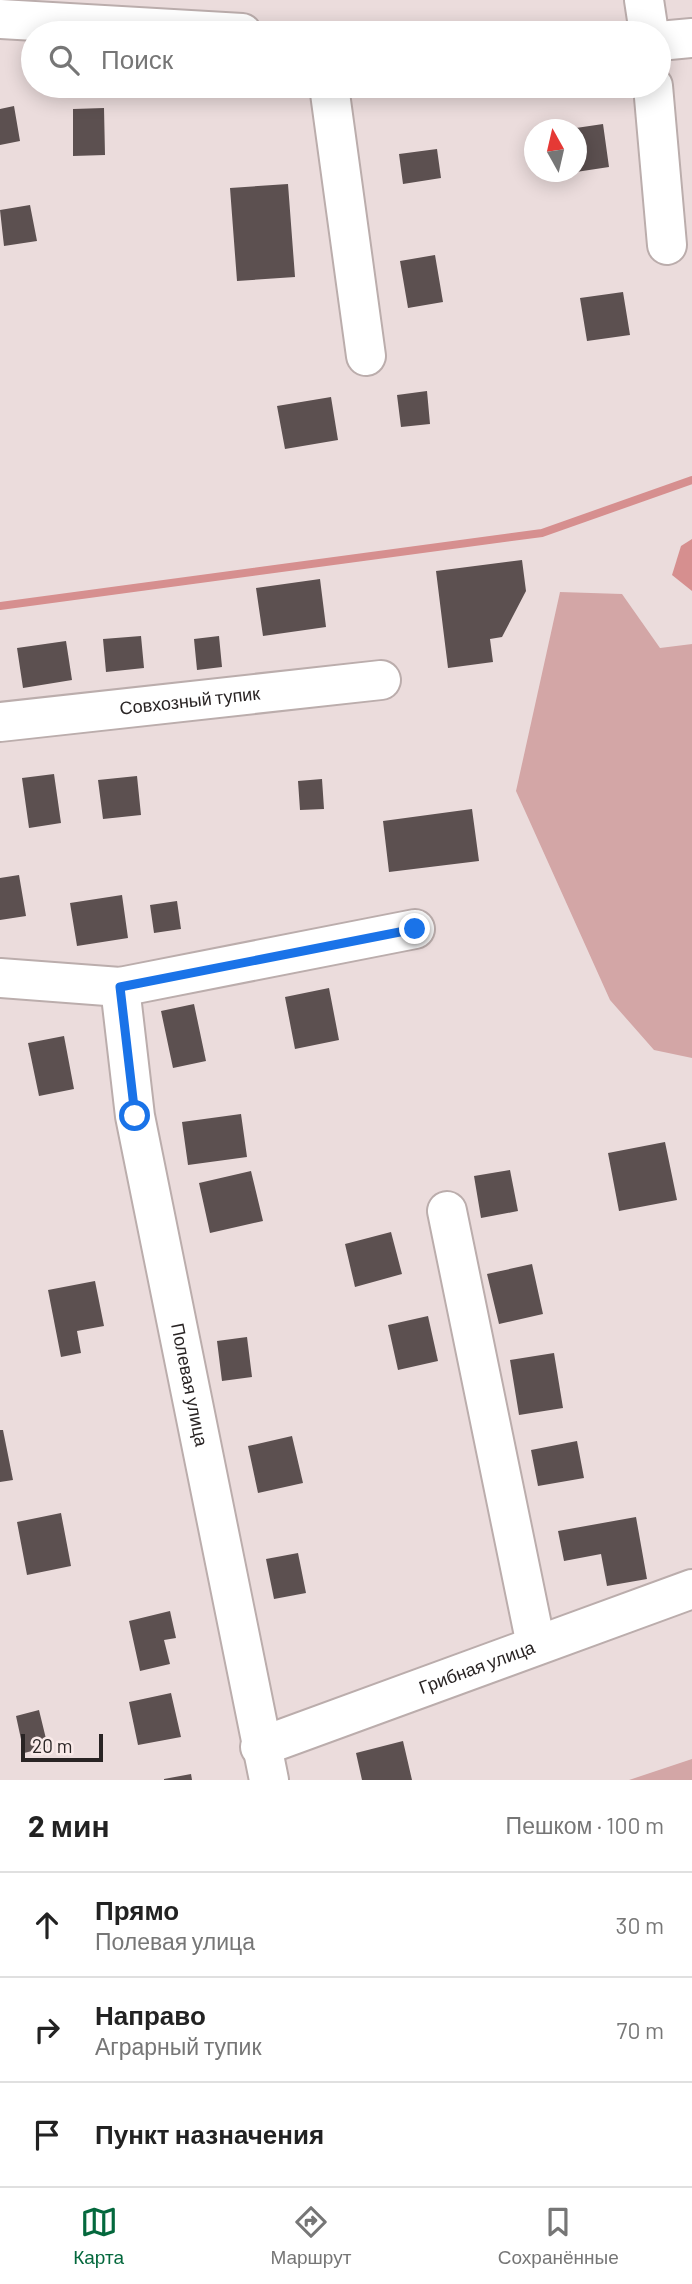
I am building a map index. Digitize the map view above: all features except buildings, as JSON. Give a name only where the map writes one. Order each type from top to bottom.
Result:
[{"type":"street","points":[[644,0],[647,21]]},
{"type":"street","points":[[0,19],[35,21]]},
{"type":"street","points":[[671,40],[692,38]]},
{"type":"street","points":[[332,98],[366,356]]},
{"type":"street","points":[[654,98],[667,245]]},
{"type":"street","name":"Совхозный тупик","points":[[0,722],[381,680]]},
{"type":"street","points":[[0,978],[120,987],[415,929]]},
{"type":"street","name":"Полевая улица","points":[[120,987],[135,1116],[265,1763]]},
{"type":"street","points":[[447,1211],[536,1645]]},
{"type":"street","name":"Грибная улица","points":[[265,1763],[536,1645],[692,1589]]},
{"type":"shaded area","points":[[692,539],[692,591],[672,575],[681,546]]},
{"type":"shaded area","points":[[560,592],[622,594],[660,648],[692,644],[692,1058],[654,1050],[610,1000],[516,791]]},
{"type":"shaded area","points":[[692,1759],[692,1780],[629,1780]]},
{"type":"waterway","points":[[0,606],[542,533],[692,480]]},
{"type":"route","points":[[135,1116],[120,987],[415,929]]}]
